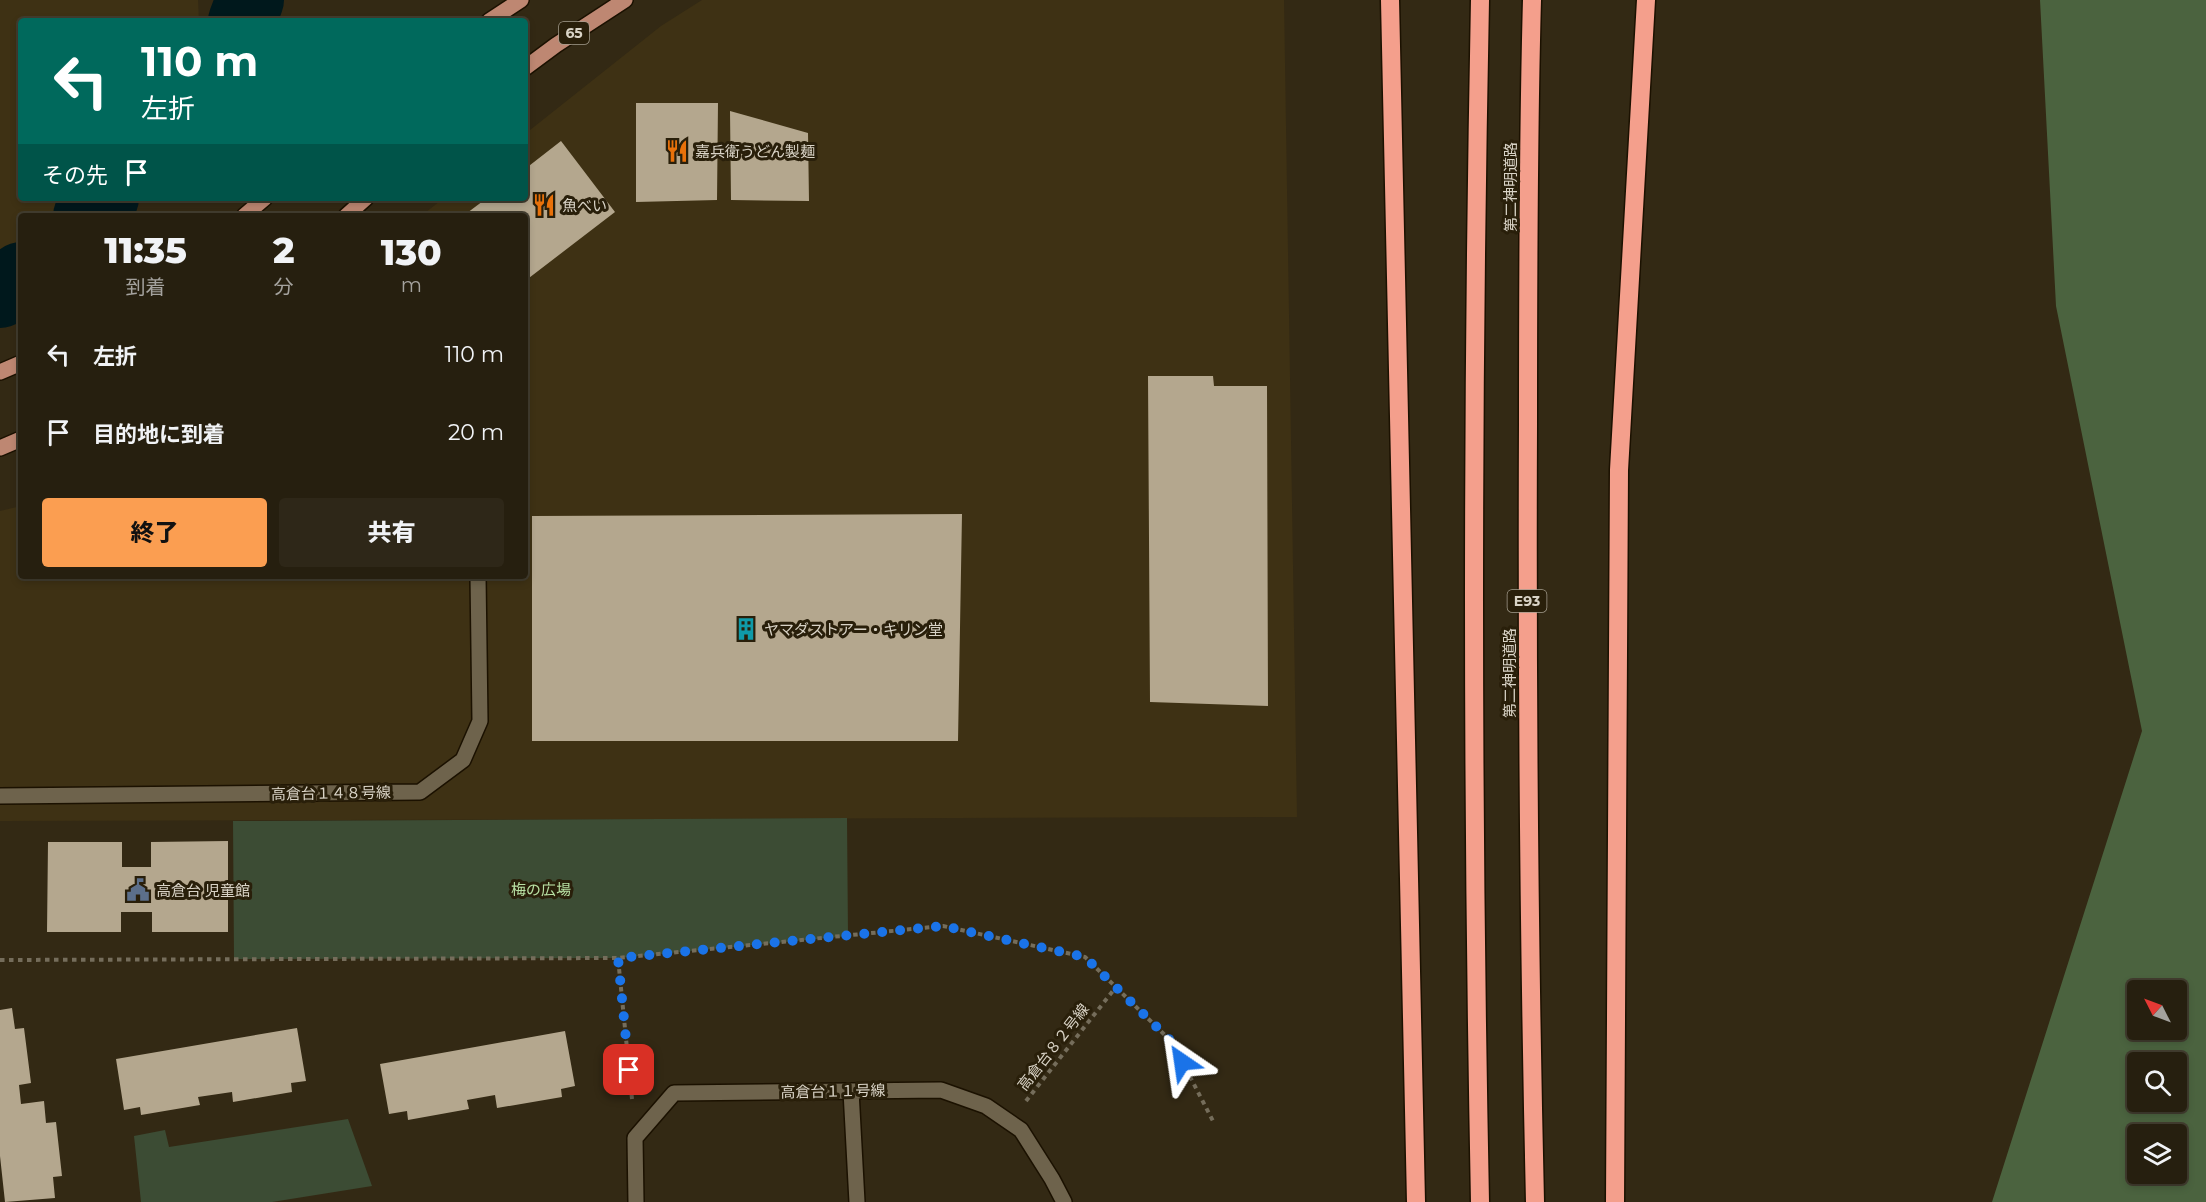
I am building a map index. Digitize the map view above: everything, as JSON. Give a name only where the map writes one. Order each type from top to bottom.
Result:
[{"type":"highway","points":[[1390,0],[1416,1202]]},
{"type":"highway","points":[[1480,0],[1473,587],[1480,1202]]},
{"type":"highway","name":"第二神明道路","points":[[1532,0],[1529,113],[1527,612],[1530,1013],[1535,1202]]},
{"type":"highway","points":[[1615,1202],[1618,470],[1646,0]]},
{"type":"main road","points":[[494,18],[521,0]]},
{"type":"main road","name":"65","points":[[528,66],[625,0]]},
{"type":"main road","points":[[247,213],[262,201]]},
{"type":"main road","points":[[349,213],[363,201]]},
{"type":"main road","points":[[0,372],[18,364]]},
{"type":"main road","points":[[0,448],[18,440]]},
{"type":"street","name":"高倉台１４８号線","points":[[0,796],[420,792],[463,760],[480,721],[478,579]]},
{"type":"street","name":"高倉台１１号線","points":[[635,1138],[674,1093],[941,1090],[986,1106],[1021,1130],[1064,1202]]},
{"type":"street","points":[[851,1091],[857,1202]]},
{"type":"street","points":[[635,1138],[636,1202]]},
{"type":"path","points":[[0,960],[618,958],[943,926],[1085,957],[1172,1042],[1213,1121]]},
{"type":"path","points":[[618,958],[635,1138]]},
{"type":"path","name":"高倉台８２号線","points":[[1009,1123],[1116,987]]},
{"type":"shaded area","points":[[0,0],[198,0],[199,18],[18,18],[18,201],[66,201],[52,213],[18,213],[18,246],[12,252],[0,256]]},
{"type":"shaded area","points":[[702,0],[1284,0],[1297,817],[0,821],[0,511],[18,507],[18,579],[528,579],[528,213],[425,213],[440,201],[528,201],[528,132],[661,26]]},
{"type":"green space","points":[[2040,0],[2206,0],[2206,1202],[1992,1202],[2142,731],[2056,306]]},
{"type":"green space","name":"梅の広場","points":[[847,818],[848,936],[618,958],[234,959],[233,821]]},
{"type":"green space","points":[[348,1119],[372,1186],[272,1202],[141,1202],[134,1136],[165,1130],[169,1147]]},
{"type":"building","name":"嘉兵衛うどん製麺","points":[[636,103],[718,103],[717,200],[636,202]]},
{"type":"building","points":[[730,111],[808,133],[809,201],[731,200]]},
{"type":"building","name":"魚べい","points":[[561,141],[615,212],[528,279],[528,213],[467,213],[483,201],[528,201],[528,167]]},
{"type":"building","points":[[1148,376],[1213,376],[1214,386],[1267,386],[1268,706],[1150,702]]},
{"type":"building","name":"ヤマダストアー・キリン堂","points":[[962,514],[958,741],[532,741],[532,516]]},
{"type":"building","name":"高倉台 児童館","points":[[228,841],[228,932],[152,932],[152,912],[121,912],[121,932],[47,932],[48,842],[122,842],[122,867],[151,867],[151,842]]},
{"type":"building","points":[[12,1008],[15,1029],[24,1028],[31,1083],[19,1085],[21,1104],[44,1101],[46,1123],[56,1122],[62,1176],[53,1177],[55,1198],[5,1202],[0,1156],[0,1010]]},
{"type":"building","points":[[297,1028],[306,1081],[291,1083],[292,1092],[233,1102],[232,1092],[198,1097],[200,1105],[141,1115],[140,1107],[124,1110],[116,1059]]},
{"type":"building","points":[[565,1031],[575,1086],[561,1089],[562,1097],[497,1108],[495,1095],[467,1100],[469,1109],[408,1120],[407,1111],[389,1114],[380,1064]]},
{"type":"waterway","points":[[243,18],[250,0]]},
{"type":"waterway","points":[[90,213],[102,201]]},
{"type":"waterway","points":[[0,294],[18,279]]},
{"type":"place","name":"嘉兵衛うどん製麺","points":[[677,151]]},
{"type":"place","name":"魚べい","points":[[544,205]]},
{"type":"place","name":"ヤマダストアー・キリン堂","points":[[746,629]]},
{"type":"place","name":"高倉台 児童館","points":[[138,890]]},
{"type":"route","points":[[629,1070],[618,958],[943,926],[1085,957],[1172,1042],[1182,1062]]}]
